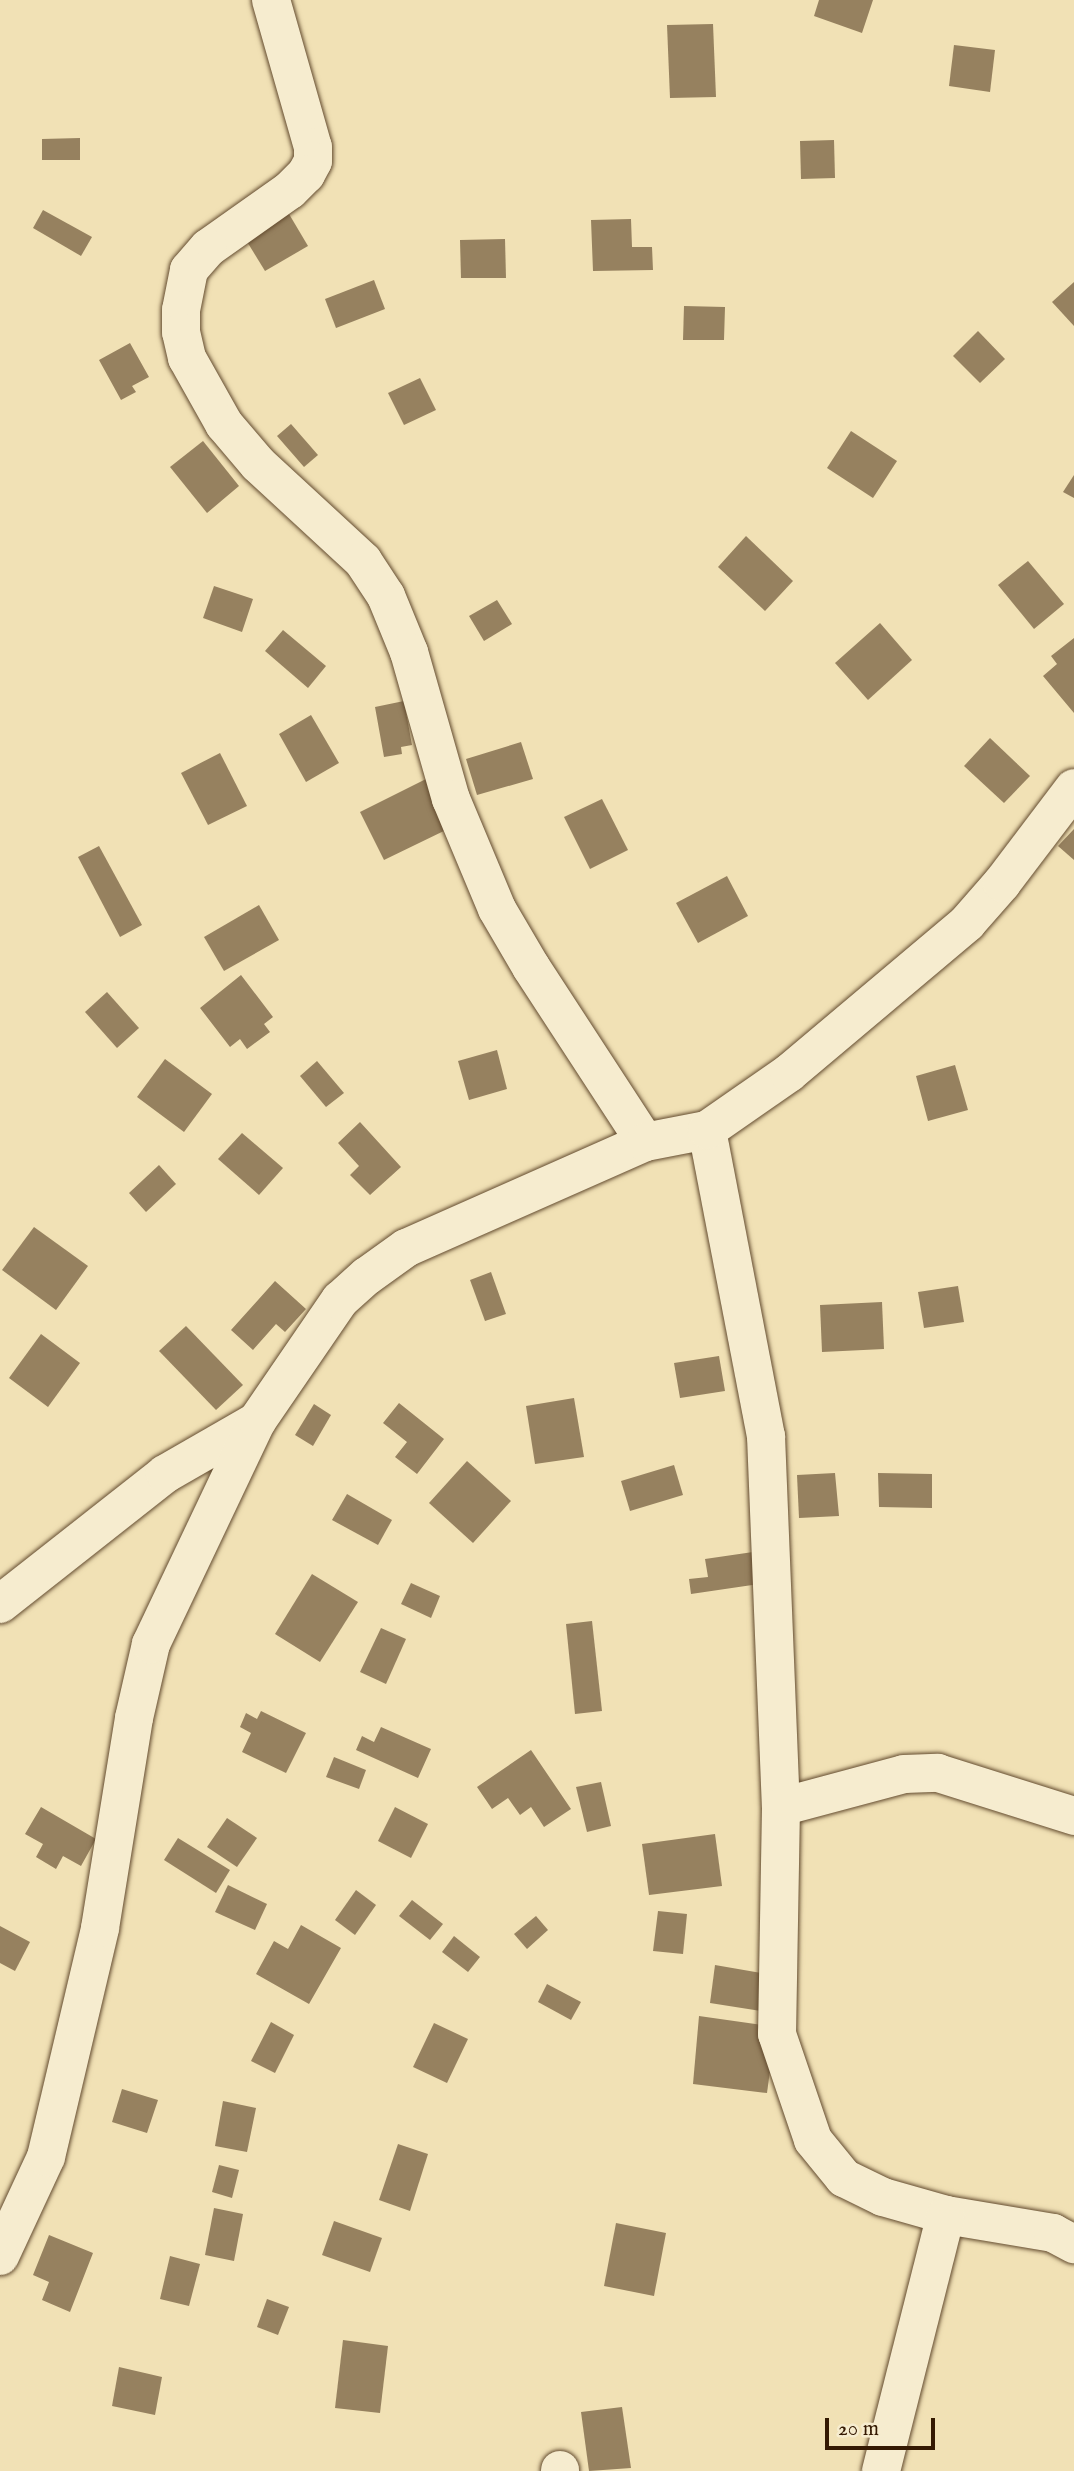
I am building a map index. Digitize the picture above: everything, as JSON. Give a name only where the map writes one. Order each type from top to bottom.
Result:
[{"type":"street","points":[[271,0],[313,147],[313,161],[306,174],[290,190],[208,248],[189,270],[181,310],[181,332],[187,358],[224,424],[258,464],[363,561],[386,596],[410,652],[451,799],[497,909],[531,967],[645,1142]]},
{"type":"street","points":[[0,2256],[46,2157],[100,1928],[134,1718],[151,1644],[257,1421],[340,1300],[367,1276],[406,1248],[645,1142],[707,1130],[789,1073],[967,923],[1002,883],[1074,788]]},
{"type":"street","points":[[707,1130],[766,1436],[781,1807],[777,2034],[813,2140],[844,2178],[883,2197],[946,2215],[1053,2233],[1074,2244]]},
{"type":"street","points":[[0,1604],[165,1474],[257,1421]]},
{"type":"street","points":[[781,1807],[904,1774],[938,1773],[1074,1816]]},
{"type":"street","points":[[881,2471],[946,2215]]},
{"type":"building","points":[[819,0],[873,0],[862,33],[814,16]]},
{"type":"building","points":[[713,24],[716,97],[670,98],[667,25]]},
{"type":"building","points":[[954,45],[995,50],[990,92],[949,86]]},
{"type":"building","points":[[80,138],[80,160],[42,160],[42,139]]},
{"type":"building","points":[[834,140],[835,178],[801,179],[800,141]]},
{"type":"building","points":[[43,210],[92,237],[81,256],[33,228]]},
{"type":"building","points":[[289,214],[308,246],[265,271],[246,240]]},
{"type":"building","points":[[631,219],[632,247],[652,247],[653,270],[593,271],[591,220]]},
{"type":"building","points":[[505,239],[506,278],[461,278],[460,240]]},
{"type":"building","points":[[374,280],[385,309],[336,328],[325,299]]},
{"type":"building","points":[[1074,282],[1074,326],[1052,302]]},
{"type":"building","points":[[684,306],[725,307],[724,340],[683,340]]},
{"type":"building","points":[[978,331],[1005,359],[980,383],[953,356]]},
{"type":"building","points":[[130,343],[149,377],[132,386],[136,392],[121,400],[99,360]]},
{"type":"building","points":[[420,378],[436,410],[404,425],[388,393]]},
{"type":"building","points":[[291,424],[318,455],[304,467],[277,436]]},
{"type":"building","points":[[851,431],[897,461],[873,498],[827,468]]},
{"type":"building","points":[[203,441],[239,486],[207,513],[170,467]]},
{"type":"building","points":[[1074,475],[1074,498],[1063,492]]},
{"type":"building","points":[[746,536],[793,581],[765,611],[718,567]]},
{"type":"building","points":[[1028,561],[1064,604],[1034,629],[998,585]]},
{"type":"building","points":[[214,586],[253,599],[242,632],[203,618]]},
{"type":"building","points":[[497,600],[512,624],[484,641],[469,616]]},
{"type":"building","points":[[880,623],[912,660],[868,700],[835,663]]},
{"type":"building","points":[[283,630],[326,666],[308,688],[265,651]]},
{"type":"building","points":[[1074,638],[1074,713],[1043,676],[1057,664],[1051,656]]},
{"type":"building","points":[[404,701],[412,745],[401,747],[402,754],[384,757],[375,707]]},
{"type":"building","points":[[311,715],[339,763],[306,782],[279,734]]},
{"type":"building","points":[[990,738],[1030,776],[1004,803],[964,766]]},
{"type":"building","points":[[521,742],[533,779],[477,795],[466,759]]},
{"type":"building","points":[[220,753],[247,806],[208,825],[181,773]]},
{"type":"building","points":[[426,779],[450,828],[384,860],[360,812]]},
{"type":"building","points":[[602,799],[628,850],[590,869],[564,817]]},
{"type":"building","points":[[1074,829],[1074,860],[1058,846]]},
{"type":"building","points":[[99,846],[142,925],[120,937],[78,857]]},
{"type":"building","points":[[727,876],[748,916],[698,943],[676,903]]},
{"type":"building","points":[[259,905],[279,940],[224,971],[204,937]]},
{"type":"building","points":[[241,975],[273,1017],[264,1024],[270,1032],[247,1049],[240,1039],[230,1047],[200,1008]]},
{"type":"building","points":[[107,992],[139,1028],[117,1048],[85,1012]]},
{"type":"building","points":[[497,1050],[507,1089],[469,1100],[458,1061]]},
{"type":"building","points":[[165,1059],[212,1094],[184,1132],[137,1097]]},
{"type":"building","points":[[317,1061],[344,1093],[326,1107],[300,1076]]},
{"type":"building","points":[[955,1065],[968,1110],[928,1121],[916,1076]]},
{"type":"building","points":[[360,1122],[401,1167],[370,1195],[350,1175],[359,1166],[338,1143]]},
{"type":"building","points":[[242,1133],[283,1168],[259,1195],[218,1159]]},
{"type":"building","points":[[159,1165],[176,1184],[146,1212],[129,1193]]},
{"type":"building","points":[[34,1227],[88,1266],[56,1310],[2,1270]]},
{"type":"building","points":[[491,1272],[506,1314],[485,1321],[470,1280]]},
{"type":"building","points":[[275,1281],[306,1309],[285,1332],[276,1324],[253,1350],[231,1330]]},
{"type":"building","points":[[958,1286],[964,1322],[924,1328],[918,1292]]},
{"type":"building","points":[[882,1302],[884,1349],[822,1352],[820,1305]]},
{"type":"building","points":[[186,1326],[243,1385],[216,1410],[159,1351]]},
{"type":"building","points":[[41,1334],[80,1363],[48,1407],[9,1378]]},
{"type":"building","points":[[719,1356],[725,1391],[680,1398],[674,1363]]},
{"type":"building","points":[[574,1398],[584,1457],[535,1464],[526,1406]]},
{"type":"building","points":[[399,1403],[444,1439],[417,1474],[395,1457],[407,1442],[383,1423]]},
{"type":"building","points":[[314,1404],[331,1415],[313,1446],[295,1435]]},
{"type":"building","points":[[467,1461],[511,1501],[473,1543],[429,1503]]},
{"type":"building","points":[[674,1465],[683,1495],[630,1511],[621,1481]]},
{"type":"building","points":[[835,1473],[839,1516],[799,1518],[797,1475]]},
{"type":"building","points":[[878,1473],[932,1474],[932,1508],[879,1507]]},
{"type":"building","points":[[347,1494],[392,1520],[378,1545],[332,1520]]},
{"type":"building","points":[[753,1552],[759,1584],[691,1594],[689,1579],[708,1577],[705,1559]]},
{"type":"building","points":[[312,1574],[358,1602],[320,1662],[275,1634]]},
{"type":"building","points":[[411,1583],[440,1596],[431,1618],[401,1604]]},
{"type":"building","points":[[592,1621],[602,1711],[575,1714],[566,1624]]},
{"type":"building","points":[[381,1628],[406,1639],[386,1684],[360,1672]]},
{"type":"building","points":[[261,1711],[306,1733],[286,1773],[242,1752],[251,1733],[240,1727],[246,1713],[257,1719]]},
{"type":"building","points":[[381,1727],[431,1749],[418,1778],[356,1750],[362,1736],[374,1742]]},
{"type":"building","points":[[531,1750],[571,1809],[544,1827],[531,1807],[520,1815],[508,1798],[492,1809],[477,1787]]},
{"type":"building","points":[[334,1757],[366,1770],[359,1789],[326,1777]]},
{"type":"building","points":[[601,1782],[611,1826],[587,1832],[576,1787]]},
{"type":"building","points":[[41,1807],[96,1839],[81,1866],[63,1856],[56,1869],[36,1857],[43,1844],[25,1834]]},
{"type":"building","points":[[395,1807],[428,1824],[411,1858],[378,1841]]},
{"type":"building","points":[[227,1818],[257,1838],[237,1867],[207,1847]]},
{"type":"building","points":[[715,1834],[722,1886],[649,1895],[642,1844]]},
{"type":"building","points":[[178,1838],[230,1870],[216,1893],[164,1860]]},
{"type":"building","points":[[228,1885],[267,1904],[255,1930],[215,1912]]},
{"type":"building","points":[[356,1890],[376,1905],[355,1935],[335,1920]]},
{"type":"building","points":[[412,1900],[443,1924],[430,1940],[399,1916]]},
{"type":"building","points":[[658,1911],[687,1914],[683,1954],[653,1951]]},
{"type":"building","points":[[536,1916],[548,1930],[527,1949],[514,1934]]},
{"type":"building","points":[[301,1925],[341,1948],[309,2004],[256,1974],[274,1941],[288,1949]]},
{"type":"building","points":[[0,1926],[30,1942],[15,1971],[0,1963]]},
{"type":"building","points":[[454,1936],[480,1957],[468,1972],[442,1952]]},
{"type":"building","points":[[715,1965],[773,1975],[767,2012],[710,2003]]},
{"type":"building","points":[[547,1984],[581,2002],[571,2020],[538,2002]]},
{"type":"building","points":[[699,2016],[776,2027],[767,2093],[693,2084]]},
{"type":"building","points":[[271,2022],[294,2035],[275,2073],[251,2061]]},
{"type":"building","points":[[434,2023],[468,2039],[447,2083],[413,2067]]},
{"type":"building","points":[[122,2089],[158,2100],[147,2133],[112,2122]]},
{"type":"building","points":[[223,2101],[256,2108],[247,2152],[215,2146]]},
{"type":"building","points":[[398,2144],[428,2154],[410,2211],[379,2200]]},
{"type":"building","points":[[219,2165],[239,2170],[232,2198],[212,2192]]},
{"type":"building","points":[[214,2208],[243,2214],[234,2261],[205,2255]]},
{"type":"building","points":[[334,2221],[382,2238],[370,2272],[322,2255]]},
{"type":"building","points":[[616,2223],[666,2233],[654,2296],[604,2286]]},
{"type":"building","points":[[49,2235],[93,2253],[70,2312],[42,2300],[49,2282],[33,2275]]},
{"type":"building","points":[[170,2256],[200,2264],[189,2306],[160,2299]]},
{"type":"building","points":[[267,2299],[289,2307],[278,2335],[257,2327]]},
{"type":"building","points":[[343,2340],[388,2346],[380,2413],[335,2408]]},
{"type":"building","points":[[119,2367],[162,2377],[155,2415],[112,2406]]},
{"type":"building","points":[[622,2407],[631,2468],[589,2471],[581,2412]]}]
